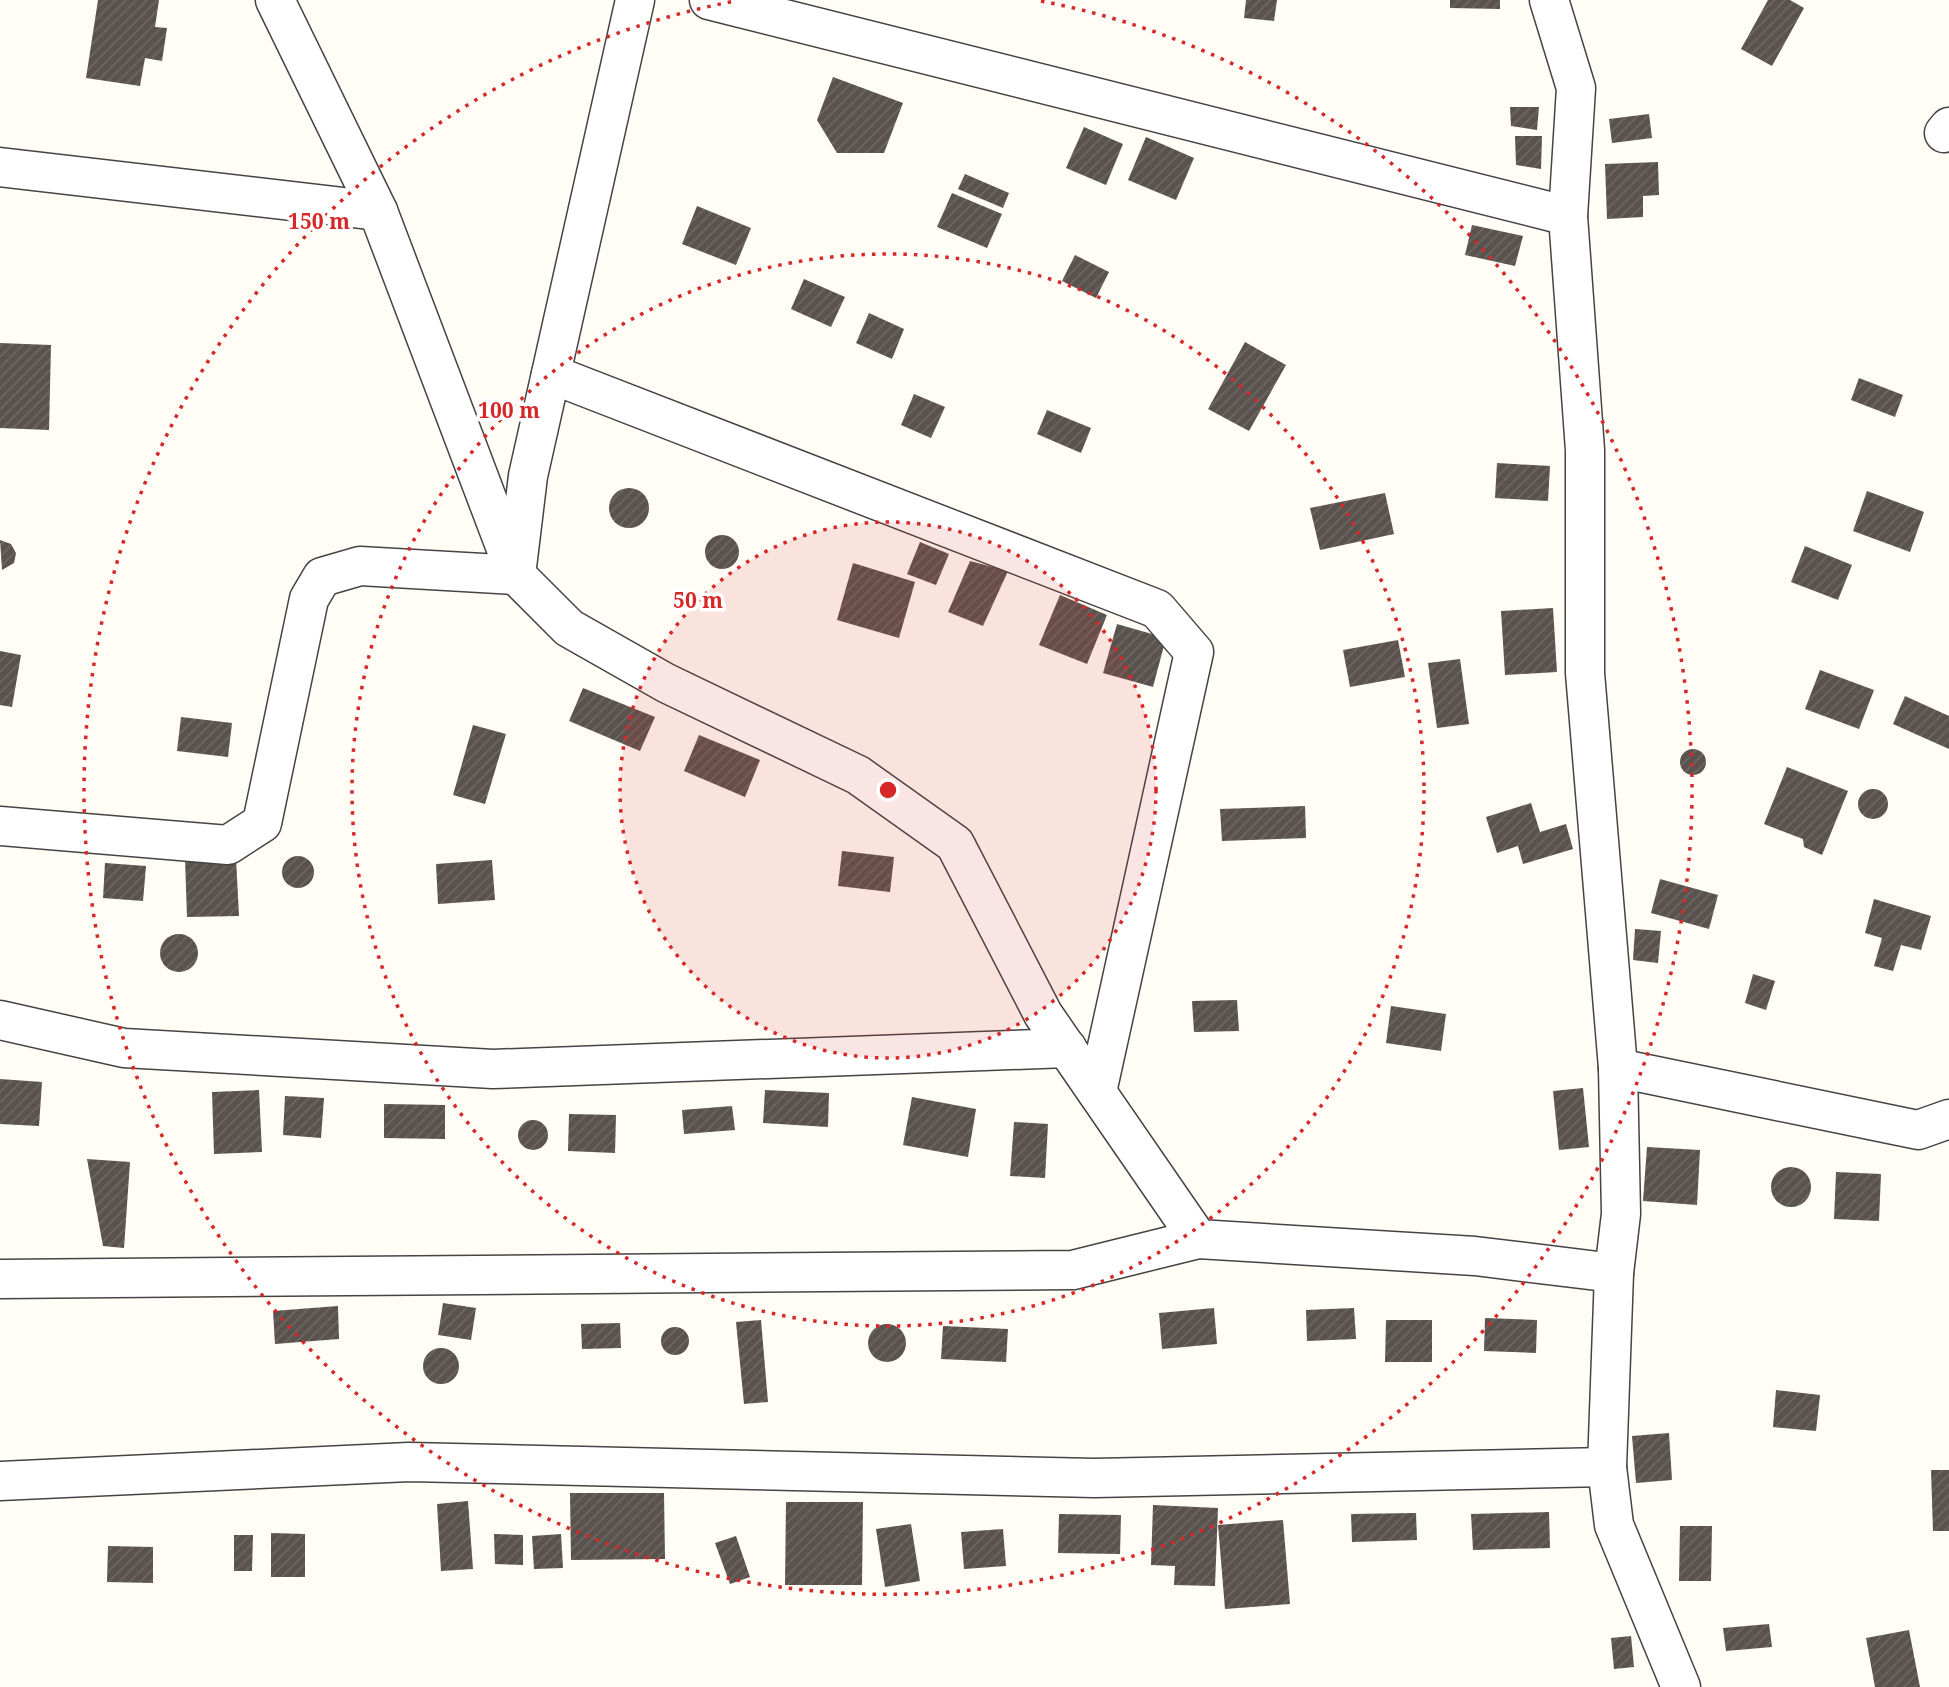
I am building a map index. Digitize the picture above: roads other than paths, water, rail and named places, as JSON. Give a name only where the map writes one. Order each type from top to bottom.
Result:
[{"type":"street","points":[[275,0],[377,211],[516,575],[569,628],[666,683],[858,775],[954,844],[1043,1014],[1198,1239]]},
{"type":"street","points":[[516,575],[528,476],[635,0]]},
{"type":"street","points":[[709,0],[1568,216]]},
{"type":"street","points":[[1549,0],[1576,88],[1568,216],[1586,450],[1585,673],[1618,1068],[1621,1214],[1614,1273],[1607,1467],[1614,1525],[1681,1687]]},
{"type":"street","points":[[0,167],[377,211]]},
{"type":"street","points":[[551,374],[1157,609],[1194,652],[1097,1092]]},
{"type":"street","points":[[0,826],[228,845],[262,823],[309,599],[322,578],[360,566],[516,575]]},
{"type":"street","points":[[0,1020],[124,1048],[493,1069],[1067,1048]]},
{"type":"street","points":[[1618,1068],[1918,1130],[1949,1119]]},
{"type":"street","points":[[0,1279],[1073,1270],[1198,1239],[1475,1256],[1614,1273]]},
{"type":"street","points":[[0,1481],[409,1462],[1095,1478],[1607,1467]]}]
